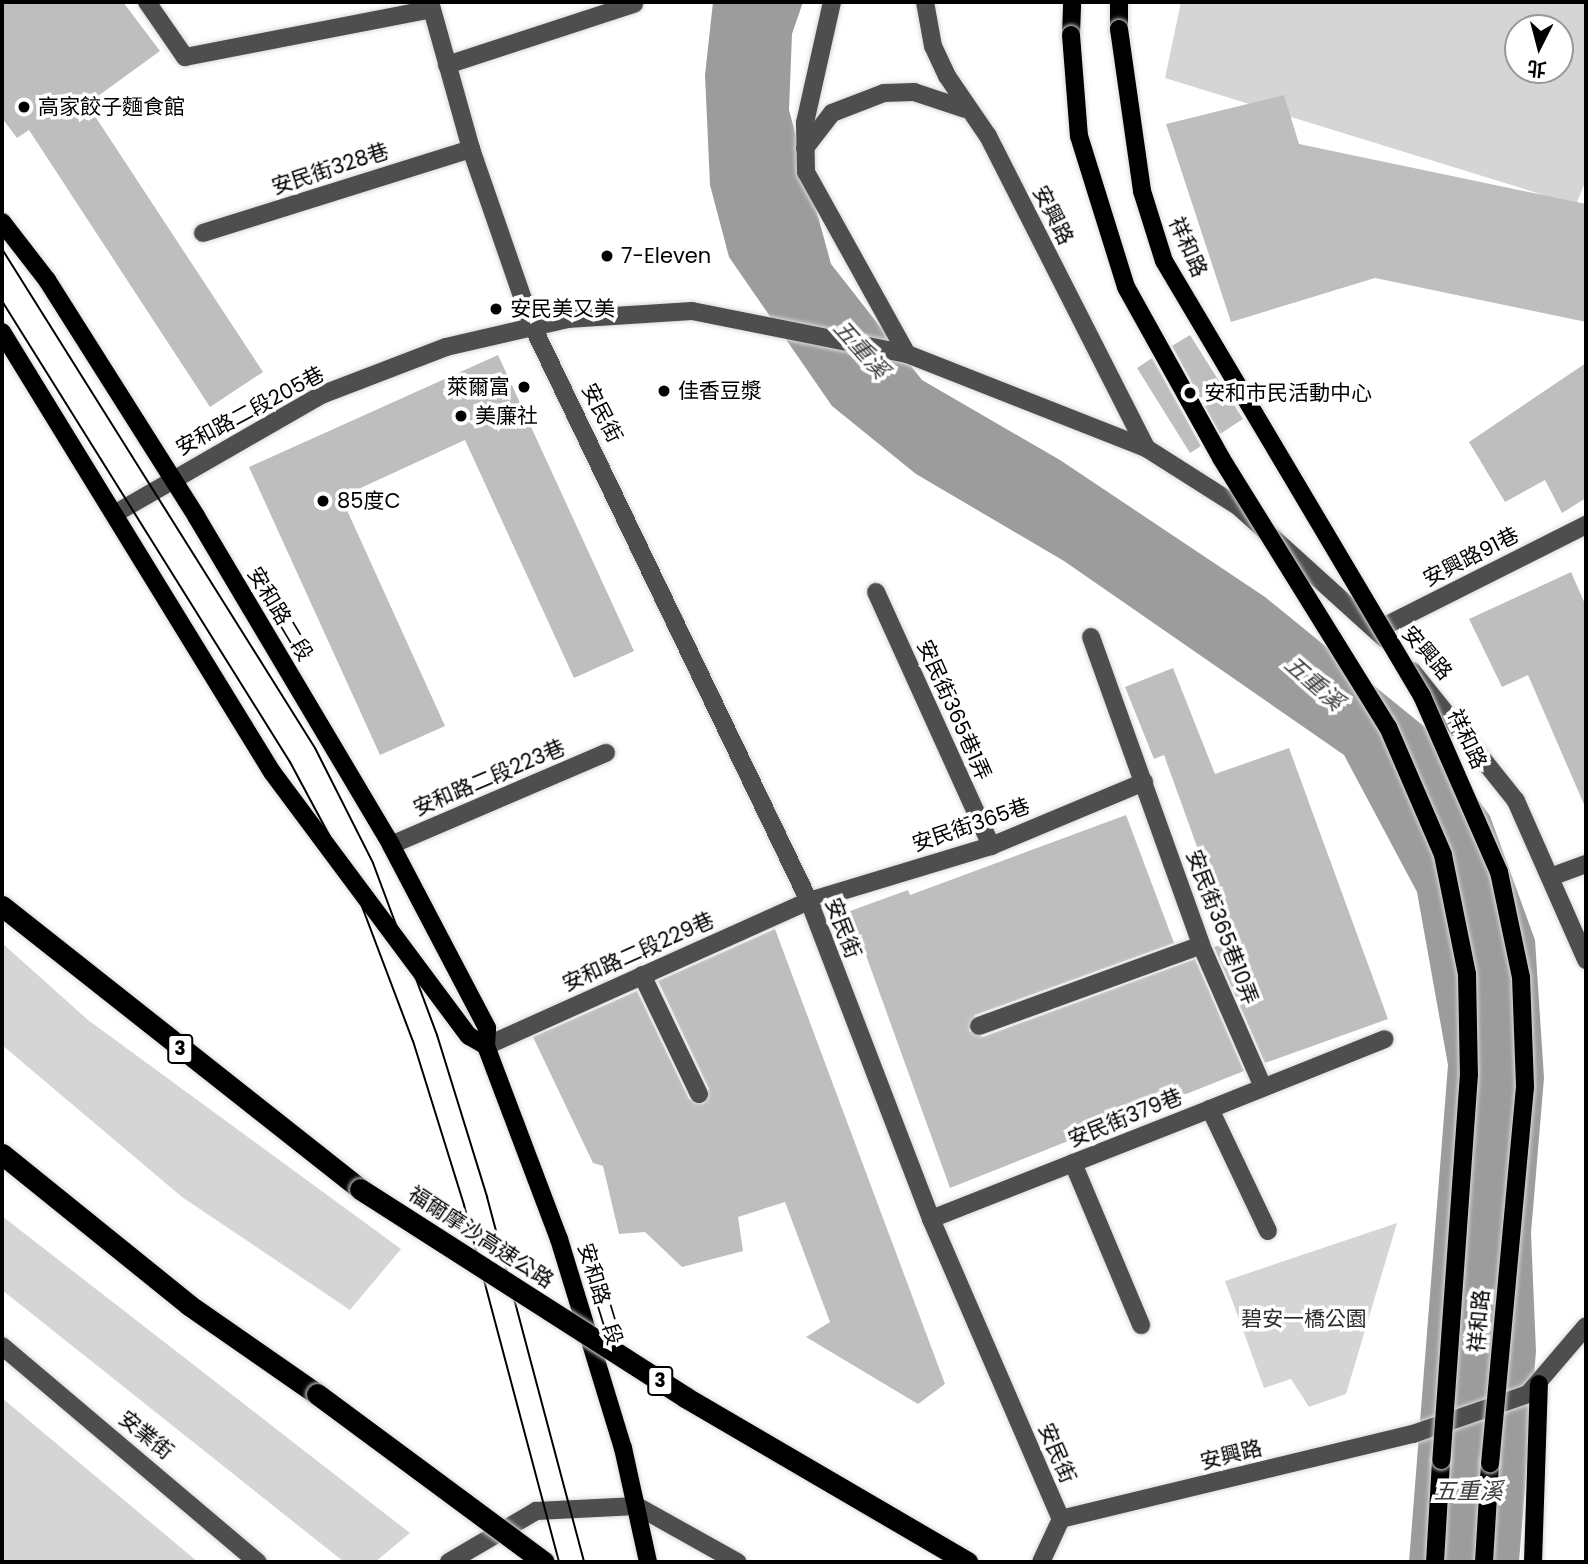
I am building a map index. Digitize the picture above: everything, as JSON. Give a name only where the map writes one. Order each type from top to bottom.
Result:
[{"type":"highway","name":"福爾摩沙高速公路","points":[[2,906],[360,1189],[685,1397],[967,1562]]},
{"type":"highway","points":[[2,1154],[189,1305],[317,1394],[544,1562]]},
{"type":"main road","name":"祥和路","points":[[1072,2],[1071,35],[1079,136],[1126,287],[1221,458],[1388,727],[1443,855],[1466,974],[1469,1074],[1435,1562]]},
{"type":"main road","name":"祥和路","points":[[1119,2],[1119,29],[1142,191],[1164,261],[1422,696],[1499,872],[1521,977],[1525,1087],[1484,1562]]},
{"type":"main road","name":"安和路二段","points":[[2,222],[47,280],[172,479],[391,845],[487,1028],[485,1046],[559,1238],[637,1506],[648,1562]]},
{"type":"main road","name":"安和路二段","points":[[2,332],[116,513],[272,772],[469,1036],[485,1046]]},
{"type":"main road","points":[[1533,1389],[1533,1562]]},
{"type":"street","points":[[147,2],[185,57],[430,5]]},
{"type":"street","points":[[832,2],[819,44],[803,151],[814,192],[906,354]]},
{"type":"street","name":"安興路","points":[[925,2],[933,46],[968,110],[988,136],[1146,449]]},
{"type":"street","points":[[447,65],[634,4]]},
{"type":"street","name":"安民街","points":[[430,5],[471,149],[532,325],[809,901],[931,1219],[1061,1520]]},
{"type":"street","points":[[803,151],[832,113],[874,95],[914,92],[968,110]]},
{"type":"street","name":"安民街328巷","points":[[202,233],[471,149]]},
{"type":"street","name":"安興路","points":[[532,325],[692,311],[881,347],[906,354],[1146,449],[1238,508],[1377,630],[1516,801],[1553,876],[1586,960]]},
{"type":"street","name":"安和路二段205巷","points":[[116,513],[321,395],[446,347],[532,325]]},
{"type":"street","name":"安興路91巷","points":[[1377,630],[1586,525]]},
{"type":"street","name":"安民街365巷1弄","points":[[876,592],[990,846]]},
{"type":"street","name":"安民街365巷10弄","points":[[1091,637],[1201,945],[1263,1087]]},
{"type":"street","name":"安和路二段223巷","points":[[391,845],[606,753]]},
{"type":"street","name":"安民街365巷","points":[[809,901],[990,846],[1144,782]]},
{"type":"street","points":[[1553,876],[1586,864]]},
{"type":"street","name":"安和路二段229巷","points":[[485,1046],[809,901]]},
{"type":"street","points":[[979,1026],[1201,945]]},
{"type":"street","points":[[642,975],[699,1094]]},
{"type":"street","points":[[1210,1109],[1385,1039]]},
{"type":"street","name":"安民街379巷","points":[[931,1219],[1210,1109],[1268,1231]]},
{"type":"street","points":[[1073,1163],[1141,1325]]},
{"type":"street","points":[[1533,1389],[1586,1326]]},
{"type":"street","name":"安業街","points":[[2,1346],[258,1562]]},
{"type":"street","name":"安興路","points":[[1061,1520],[1413,1434],[1533,1389]]},
{"type":"street","points":[[449,1562],[536,1511],[637,1506],[737,1562]]},
{"type":"street","points":[[1041,1562],[1061,1520]]},
{"type":"green space","points":[[1181,2],[1586,2],[1586,180],[1576,205],[1165,78]]},
{"type":"green space","points":[[2,943],[88,1020],[401,1249],[350,1310],[182,1197],[2,1045]]},
{"type":"green space","points":[[2,1216],[410,1533],[375,1562],[344,1562],[2,1290]]},
{"type":"green space","name":"碧安一橋公園","points":[[1397,1223],[1346,1394],[1309,1407],[1291,1379],[1264,1388],[1225,1281]]},
{"type":"green space","points":[[2,1398],[198,1562],[2,1562]]},
{"type":"water","name":"五重溪","points":[[713,2],[803,2],[792,34],[789,110],[831,264],[922,380],[1060,460],[1265,597],[1426,728],[1490,816],[1535,940],[1544,1078],[1531,1233],[1536,1351],[1519,1562],[1409,1562],[1448,1065],[1417,892],[1344,755],[1064,561],[916,474],[832,406],[729,257],[710,185],[705,75]]},
{"type":"building","points":[[2,2],[123,2],[160,51],[87,104],[263,372],[210,407],[29,130],[17,138],[2,118]]},
{"type":"building","points":[[1284,95],[1299,144],[1586,204],[1586,322],[1375,278],[1231,322],[1166,124]]},
{"type":"building","points":[[1190,335],[1243,419],[1220,434],[1172,346]]},
{"type":"building","points":[[498,355],[634,651],[574,678],[465,440],[341,497],[445,726],[380,755],[249,467]]},
{"type":"building","points":[[1152,358],[1201,446],[1190,453],[1137,368]]},
{"type":"building","points":[[1586,363],[1586,498],[1562,513],[1545,480],[1505,502],[1469,442]]},
{"type":"building","points":[[1571,572],[1586,606],[1586,809],[1528,675],[1502,687],[1469,619]]},
{"type":"building","points":[[1173,668],[1215,774],[1289,748],[1388,1019],[1265,1063],[1214,947],[1231,941],[1164,755],[1154,759],[1125,687]]},
{"type":"building","points":[[1126,815],[1174,943],[975,1015],[969,1031],[983,1037],[1195,959],[1244,1071],[950,1188],[850,911],[908,890],[910,895]]},
{"type":"building","points":[[775,929],[945,1384],[918,1404],[806,1337],[830,1322],[785,1202],[738,1217],[743,1251],[682,1267],[645,1232],[619,1234],[603,1166],[593,1163],[533,1037],[637,991],[689,1099],[703,1104],[709,1089],[658,981]]},
{"type":"tram line","points":[[2,249],[315,748],[373,863],[437,1035],[487,1197],[584,1562]]},
{"type":"tram line","points":[[2,301],[290,762],[349,872],[413,1041],[464,1205],[559,1562]]},
{"type":"place","name":"高家餃子麵食館","points":[[24,107]]},
{"type":"place","name":"7-Eleven","points":[[607,256]]},
{"type":"place","name":"安民美又美","points":[[496,309]]},
{"type":"place","name":"萊爾富","points":[[524,387]]},
{"type":"place","name":"佳香豆漿","points":[[664,391]]},
{"type":"place","name":"安和市民活動中心","points":[[1190,393]]},
{"type":"place","name":"美廉社","points":[[461,416]]},
{"type":"place","name":"85度C","points":[[323,501]]}]
